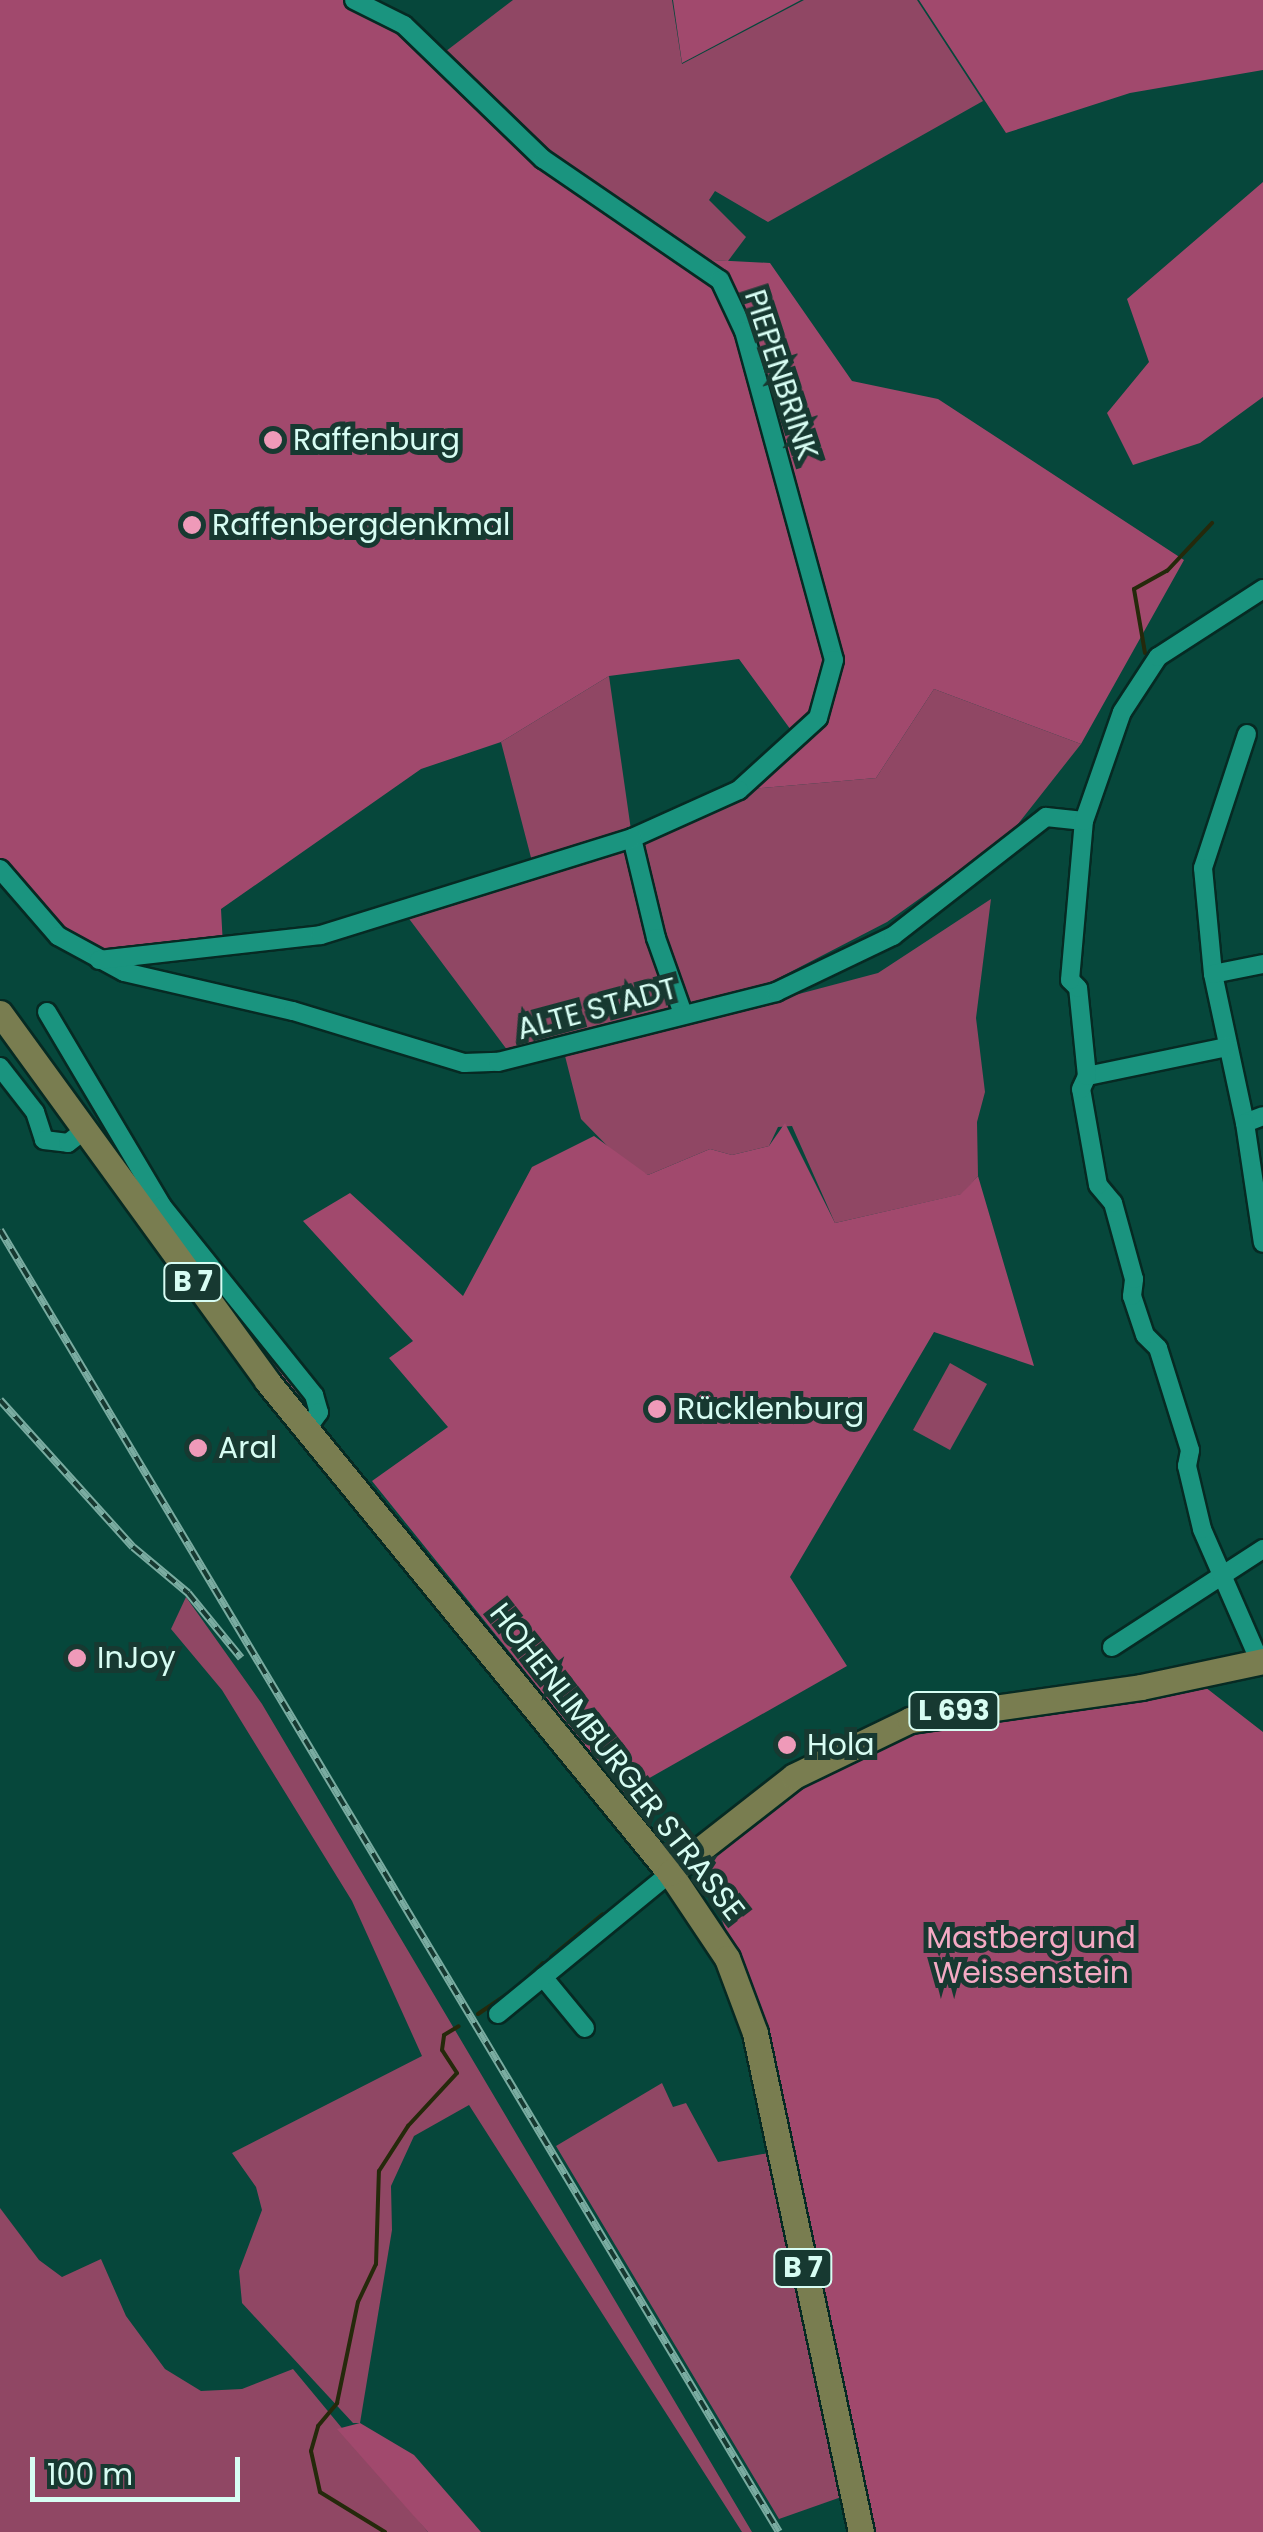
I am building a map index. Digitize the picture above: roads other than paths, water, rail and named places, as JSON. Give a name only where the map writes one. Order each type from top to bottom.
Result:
[{"type":"main road","name":"HOHENLIMBURGER STRASSE","points":[[0,1013],[82,1132],[307,1429],[670,1873],[727,1958],[755,2034],[845,2482],[861,2532]]},
{"type":"main road","name":"L 693","points":[[670,1873],[794,1776],[910,1720],[1261,1662]]},
{"type":"street","name":"PIEPENBRINK","points":[[98,960],[321,935],[632,838],[739,790],[818,718],[830,690],[834,660],[744,330],[720,280],[544,159],[404,25],[354,0]]},
{"type":"street","points":[[1261,1662],[1202,1529],[1187,1466],[1190,1450],[1163,1365],[1132,1296],[1134,1279],[1113,1204],[1098,1184],[1081,1089],[1088,1076],[1078,988],[1070,980],[1084,820],[1122,712],[1158,657],[1263,589]]},
{"type":"street","points":[[1246,734],[1203,868],[1213,974],[1227,1047],[1254,1119],[1263,1243]]},
{"type":"street","name":"ALTE STADT","points":[[0,869],[42,923],[98,960],[156,983],[294,1011],[464,1064],[525,1060],[683,1014],[776,992],[892,936],[1046,817],[1084,820]]},
{"type":"street","points":[[632,838],[656,938],[683,1014]]},
{"type":"street","points":[[1213,974],[1263,964]]},
{"type":"street","points":[[47,1012],[162,1206],[314,1395],[319,1412],[307,1429]]},
{"type":"street","points":[[1088,1076],[1227,1047]]},
{"type":"street","points":[[0,1067],[35,1112],[44,1140],[68,1142],[82,1132]]},
{"type":"street","points":[[1112,1648],[1223,1580],[1263,1549]]},
{"type":"street","points":[[498,2014],[670,1873]]},
{"type":"street","points":[[544,1977],[585,2028]]},
{"type":"waterway","points":[[1145,653],[1134,589],[1167,571],[1212,523]]},
{"type":"waterway","points":[[551,1957],[603,1914]]},
{"type":"waterway","points":[[527,1978],[543,1963]]},
{"type":"waterway","points":[[478,2014],[516,1988]]},
{"type":"waterway","points":[[385,2532],[320,2492],[311,2451],[318,2426],[337,2403],[358,2302],[376,2264],[379,2171],[408,2126],[457,2073],[442,2050],[444,2035],[459,2026]]},
{"type":"railway","points":[[0,1230],[779,2532]]},
{"type":"railway","points":[[0,1400],[133,1547],[188,1593],[241,1658]]},
{"type":"place","name":"Raffenburg","points":[[273,440]]},
{"type":"place","name":"Raffenbergdenkmal","points":[[192,525]]},
{"type":"place","name":"Rücklenburg","points":[[657,1409]]},
{"type":"place","name":"Aral","points":[[198,1448]]},
{"type":"place","name":"InJoy","points":[[77,1658]]},
{"type":"place","name":"Hola","points":[[787,1745]]},
{"type":"park label","name":"Mastberg und Weissenstein","points":[[1031,1955]]}]
